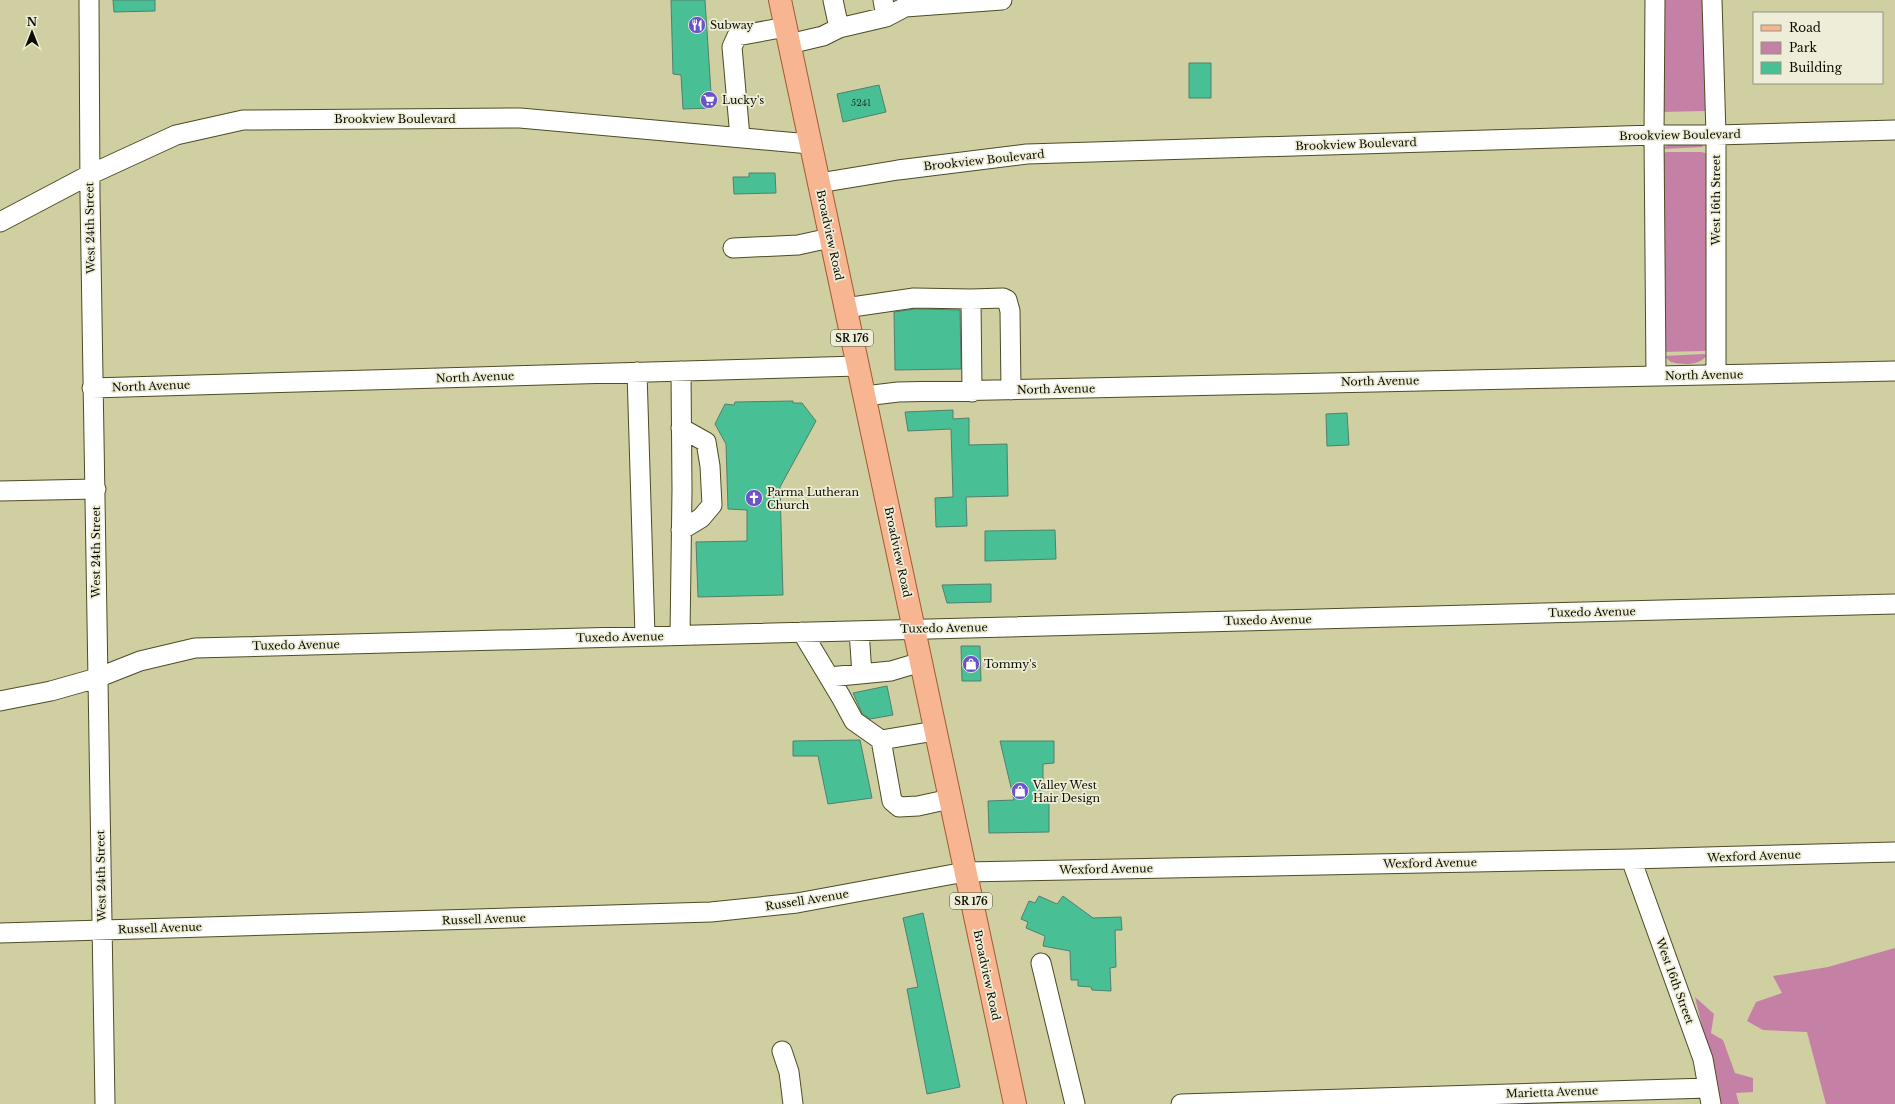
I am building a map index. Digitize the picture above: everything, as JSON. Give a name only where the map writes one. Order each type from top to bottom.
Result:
[{"type":"main road","name":"Broadview Road","points":[[780,0],[1015,1104]]},
{"type":"street","name":"West 24th Street","points":[[89,0],[89,175],[92,388],[96,489],[97,678],[105,1104]]},
{"type":"street","points":[[833,0],[839,28]]},
{"type":"street","points":[[740,138],[732,48],[733,41],[737,36],[823,36],[885,8],[935,3],[1002,0]]},
{"type":"street","points":[[1655,0],[1654,135],[1656,375]]},
{"type":"street","name":"West 16th Street","points":[[1712,0],[1716,135],[1716,375]]},
{"type":"street","name":"Brookview Boulevard","points":[[0,222],[89,175],[176,135],[243,120],[520,118],[810,144]]},
{"type":"street","name":"Brookview Boulevard","points":[[819,183],[898,170],[1027,154],[1654,135],[1716,135],[1895,130]]},
{"type":"street","points":[[733,248],[798,245],[830,238]]},
{"type":"street","points":[[845,308],[914,298],[1003,298],[1007,300],[1010,311],[1011,390]]},
{"type":"street","points":[[971,299],[972,392]]},
{"type":"street","name":"North Avenue","points":[[92,388],[858,366]]},
{"type":"street","points":[[680,635],[681,371]]},
{"type":"street","name":"North Avenue","points":[[864,396],[898,392],[972,392],[1656,375],[1895,371]]},
{"type":"street","points":[[637,372],[645,636]]},
{"type":"street","points":[[681,428],[706,442],[710,466],[712,505],[701,518],[681,530]]},
{"type":"street","points":[[0,491],[96,489]]},
{"type":"street","name":"Tuxedo Avenue","points":[[0,701],[51,691],[97,678],[140,661],[195,648],[1895,604]]},
{"type":"street","points":[[859,631],[862,674]]},
{"type":"street","points":[[802,632],[854,721],[881,740],[935,731]]},
{"type":"street","points":[[829,677],[891,672],[921,662]]},
{"type":"street","points":[[881,740],[892,801],[899,807],[918,806],[950,800]]},
{"type":"street","name":"Wexford Avenue","points":[[965,872],[1630,859],[1895,852]]},
{"type":"street","name":"West 16th Street","points":[[1630,859],[1703,1058],[1710,1096]]},
{"type":"street","name":"Russell Avenue","points":[[0,932],[711,912],[797,903],[965,872]]},
{"type":"street","points":[[1041,963],[1075,1104]]},
{"type":"street","points":[[782,1051],[789,1072],[793,1104]]},
{"type":"street","name":"Marietta Avenue","points":[[1181,1104],[1710,1096]]},
{"type":"green space","points":[[1659,0],[1705,0],[1706,111],[1661,112]]},
{"type":"green space","points":[[1668,144],[1701,144],[1703,147],[1663,149]]},
{"type":"green space","points":[[1666,152],[1701,152],[1706,153],[1707,156],[1708,350],[1704,351],[1663,352],[1662,154]]},
{"type":"green space","points":[[1707,355],[1704,359],[1690,364],[1671,362],[1664,356]]},
{"type":"green space","points":[[1895,948],[1895,1104],[1826,1104],[1807,1032],[1763,1030],[1747,1021],[1756,1002],[1782,993],[1773,976],[1828,967]]},
{"type":"green space","points":[[1695,997],[1714,1014],[1711,1033],[1723,1040],[1735,1073],[1753,1078],[1753,1092],[1736,1093],[1739,1104],[1721,1104]]},
{"type":"building","points":[[113,0],[155,0],[155,11],[114,12]]},
{"type":"building","points":[[671,0],[705,0],[712,108],[683,109],[681,75],[673,74]]},
{"type":"building","points":[[1189,63],[1211,63],[1211,98],[1189,98]]},
{"type":"building","points":[[879,85],[886,112],[843,122],[837,94]]},
{"type":"building","points":[[749,173],[775,173],[776,193],[734,194],[733,177],[749,177]]},
{"type":"building","points":[[915,309],[960,310],[961,369],[895,370],[894,312]]},
{"type":"building","name":"Parma Lutheran Church","points":[[793,401],[793,403],[802,403],[816,421],[780,487],[783,595],[698,597],[696,542],[747,541],[747,510],[728,509],[726,444],[715,424],[725,404],[734,405],[735,402]]},
{"type":"building","points":[[953,410],[953,419],[969,418],[969,445],[1007,444],[1008,496],[966,497],[967,526],[936,527],[935,498],[953,497],[951,429],[908,431],[905,412]]},
{"type":"building","points":[[1347,413],[1349,445],[1327,446],[1326,414]]},
{"type":"building","points":[[1055,530],[1056,559],[985,561],[985,531]]},
{"type":"building","points":[[991,584],[991,602],[947,603],[942,585]]},
{"type":"building","name":"Tommy's","points":[[961,646],[980,646],[981,681],[962,681]]},
{"type":"building","points":[[887,686],[893,715],[870,719],[862,713],[853,693]]},
{"type":"building","points":[[860,740],[872,798],[828,804],[818,756],[793,756],[793,741]]},
{"type":"building","points":[[1000,741],[1054,741],[1054,763],[1043,764],[1043,800],[1049,800],[1049,832],[989,833],[988,801],[1014,800]]},
{"type":"building","points":[[1039,896],[1057,904],[1063,896],[1093,918],[1121,917],[1122,930],[1115,930],[1116,967],[1110,968],[1111,991],[1092,990],[1091,987],[1078,986],[1078,980],[1071,980],[1070,951],[1043,946],[1045,936],[1026,928],[1028,922],[1021,919],[1029,901],[1035,903]]},
{"type":"building","points":[[923,913],[960,1087],[927,1094],[907,989],[918,987],[903,918]]},
{"type":"place","name":"Subway","points":[[697,25]]},
{"type":"place","name":"Lucky's","points":[[709,100]]},
{"type":"place","name":"Parma Lutheran Church","points":[[754,498]]},
{"type":"place","name":"Tommy's","points":[[971,664]]},
{"type":"place","name":"Valley West Hair Design","points":[[1020,791]]}]
